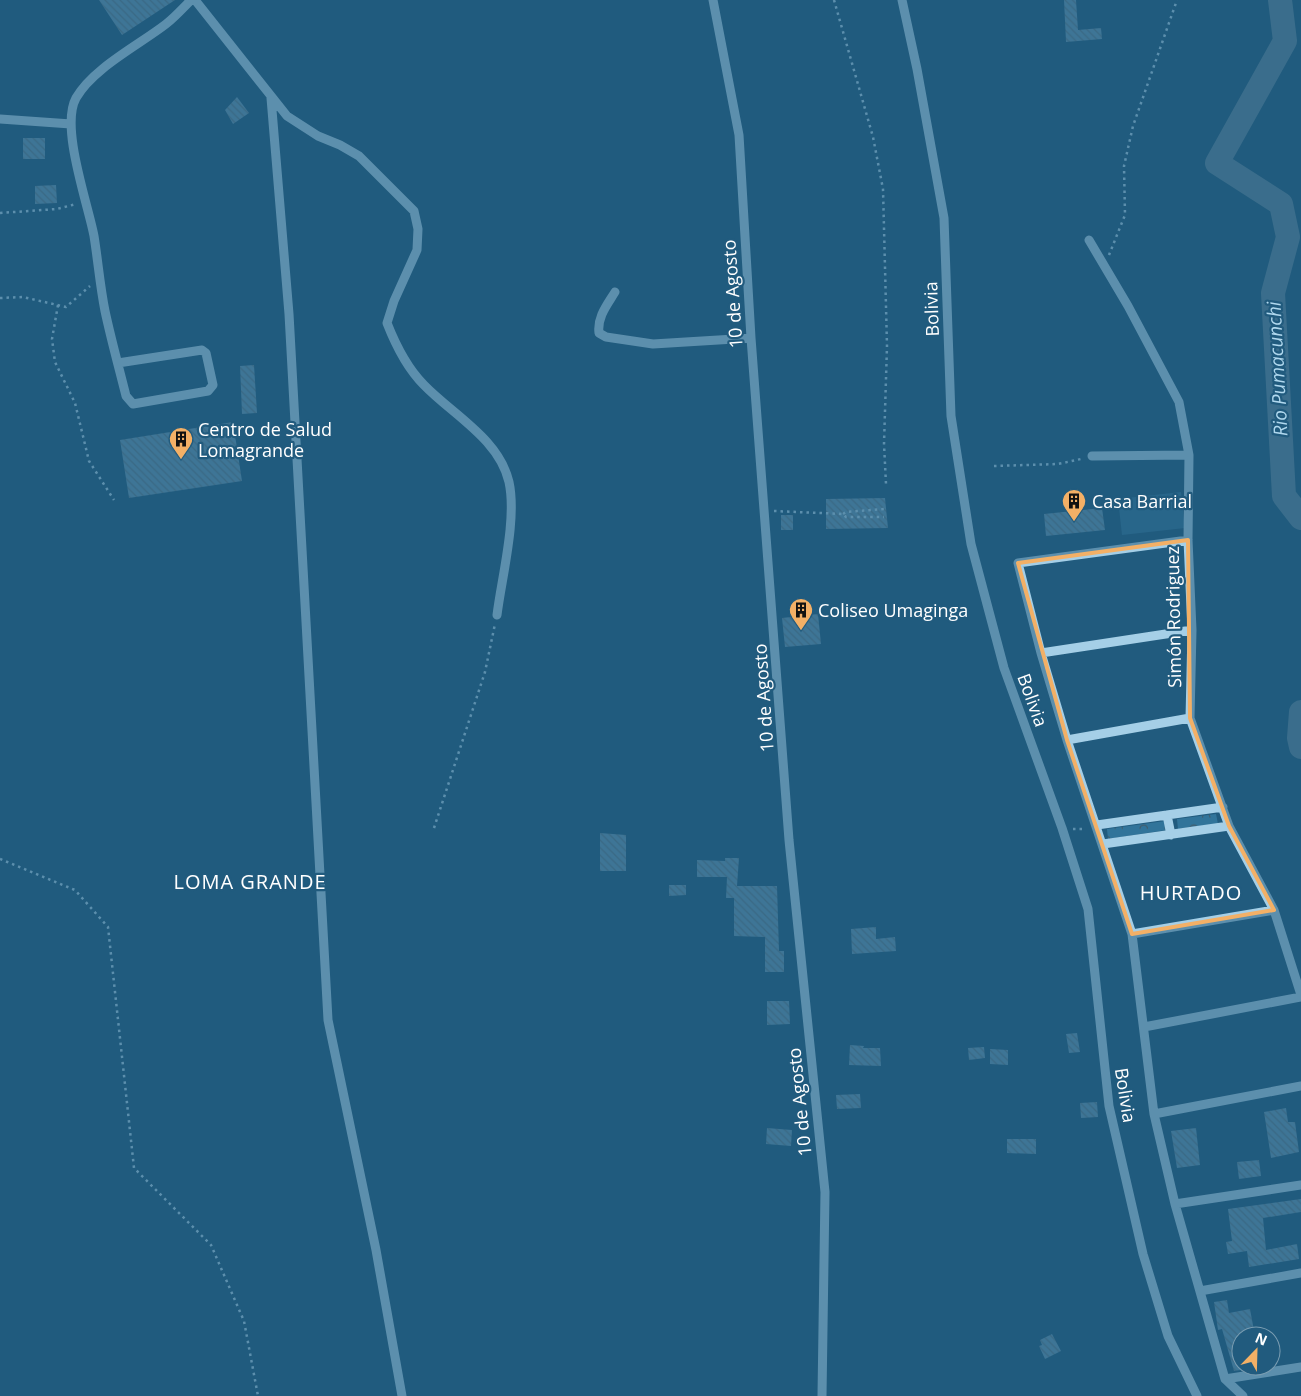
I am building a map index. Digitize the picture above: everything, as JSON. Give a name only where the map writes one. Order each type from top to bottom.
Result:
[{"type":"street","points":[[118,363],[202,350],[206,353],[214,385],[208,391],[133,404],[126,396],[105,311],[94,234],[84,202],[71,124],[76,98],[87,84],[101,71],[168,23],[191,0]]},
{"type":"street","points":[[194,0],[287,116],[318,136],[340,145],[359,156],[414,211],[418,229],[417,250],[394,301],[387,323],[406,362],[424,385],[478,433],[496,455],[508,481],[511,514],[497,615]]},
{"type":"street","name":"10 de Agosto","points":[[713,0],[739,135],[751,338],[789,840],[824,1192],[822,1396]]},
{"type":"street","name":"Bolivia","points":[[902,0],[944,218],[951,416],[971,544],[1004,668],[1062,828],[1088,909],[1109,1106],[1143,1254],[1168,1336],[1197,1396]]},
{"type":"street","points":[[271,98],[289,314],[328,1020],[374,1240],[402,1396]]},
{"type":"street","points":[[0,119],[71,124]]},
{"type":"street","name":"Simón Rodriguez","points":[[1089,240],[1105,265],[1179,402],[1189,455],[1188,540],[1192,630],[1190,718],[1229,826],[1274,910],[1301,996]]},
{"type":"street","points":[[614,292],[601,316],[598,326],[599,333],[606,337],[653,344],[751,338]]},
{"type":"street","points":[[1092,456],[1189,455]]},
{"type":"street","points":[[1188,540],[1018,563],[1041,653],[1067,740],[1132,934],[1154,1114],[1176,1204],[1225,1379],[1243,1396]]},
{"type":"street","points":[[1041,653],[1192,630]]},
{"type":"street","points":[[1067,740],[1190,718]]},
{"type":"street","points":[[1097,827],[1223,807]]},
{"type":"street","points":[[1168,815],[1171,834]]},
{"type":"street","points":[[1102,844],[1229,826]]},
{"type":"street","points":[[1132,934],[1274,910]]},
{"type":"street","points":[[1144,1027],[1301,996]]},
{"type":"street","points":[[1154,1114],[1301,1086]]},
{"type":"street","points":[[1176,1204],[1301,1185]]},
{"type":"street","points":[[1200,1291],[1301,1273]]},
{"type":"street","points":[[1225,1379],[1301,1367]]},
{"type":"path","points":[[834,0],[873,137],[883,189],[887,346],[884,444],[886,484]]},
{"type":"path","points":[[1105,265],[1125,215],[1124,166],[1133,126],[1176,0]]},
{"type":"path","points":[[0,213],[57,209],[84,202]]},
{"type":"path","points":[[0,298],[23,297],[66,307],[93,283]]},
{"type":"path","points":[[58,305],[52,338],[55,362],[75,404],[89,461],[114,500]]},
{"type":"path","points":[[994,466],[1058,464],[1092,456]]},
{"type":"path","points":[[764,511],[843,514],[846,512],[884,509]]},
{"type":"path","points":[[843,514],[846,517],[884,517]]},
{"type":"path","points":[[434,828],[485,672],[497,615]]},
{"type":"path","points":[[1062,828],[1097,827]]},
{"type":"path","points":[[0,859],[75,890],[108,927],[134,1168],[211,1245],[244,1321],[258,1396]]},
{"type":"highlighted area","points":[[1188,540],[1190,718],[1229,826],[1274,910],[1132,934],[1067,740],[1018,563]]},
{"type":"green space","points":[[1181,492],[1185,528],[1122,535],[1118,499]]},
{"type":"green space","points":[[1216,814],[1218,824],[1178,829],[1177,819]]},
{"type":"green space","points":[[1165,821],[1166,830],[1108,839],[1107,829]]},
{"type":"building","points":[[99,0],[175,0],[122,35]]},
{"type":"building","points":[[1064,0],[1076,0],[1078,30],[1101,28],[1102,39],[1066,42]]},
{"type":"building","points":[[237,97],[249,113],[233,124],[225,110]]},
{"type":"building","points":[[23,138],[45,138],[45,159],[23,159]]},
{"type":"building","points":[[56,185],[57,203],[35,204],[35,186]]},
{"type":"building","points":[[254,365],[257,413],[242,414],[240,366]]},
{"type":"building","name":"Centro de Salud Lomagrande","points":[[233,422],[242,481],[129,498],[120,440]]},
{"type":"building","points":[[885,498],[888,528],[826,529],[826,499]]},
{"type":"building","name":"Casa Barrial","points":[[1102,508],[1105,530],[1046,536],[1044,514]]},
{"type":"building","points":[[781,515],[793,515],[793,530],[781,530]]},
{"type":"building","name":"Coliseo Umaginga","points":[[818,614],[821,644],[785,647],[782,618]]},
{"type":"building","points":[[600,833],[626,835],[626,871],[600,871]]},
{"type":"building","points":[[725,858],[739,858],[737,886],[777,886],[779,951],[784,951],[784,972],[765,972],[765,937],[734,936],[734,898],[726,898],[727,877],[697,877],[697,860],[725,861]]},
{"type":"building","points":[[669,885],[686,885],[686,895],[669,896]]},
{"type":"building","points":[[876,927],[876,939],[895,937],[896,951],[852,954],[851,929]]},
{"type":"building","points":[[767,1001],[789,1001],[790,1024],[767,1025]]},
{"type":"building","points":[[1077,1033],[1080,1052],[1069,1053],[1066,1034]]},
{"type":"building","points":[[850,1045],[864,1046],[863,1048],[880,1048],[881,1066],[849,1065]]},
{"type":"building","points":[[984,1047],[985,1058],[969,1060],[968,1048]]},
{"type":"building","points":[[990,1049],[1008,1050],[1008,1065],[990,1064]]},
{"type":"building","points":[[860,1094],[861,1108],[837,1109],[836,1095]]},
{"type":"building","points":[[1097,1102],[1098,1117],[1081,1118],[1080,1103]]},
{"type":"building","points":[[1286,1108],[1288,1122],[1295,1122],[1299,1152],[1271,1158],[1264,1112]]},
{"type":"building","points":[[767,1128],[792,1130],[791,1146],[766,1144]]},
{"type":"building","points":[[1196,1128],[1200,1165],[1177,1168],[1171,1131]]},
{"type":"building","points":[[1007,1139],[1036,1139],[1036,1154],[1007,1153]]},
{"type":"building","points":[[1259,1160],[1261,1176],[1239,1179],[1237,1162]]},
{"type":"building","points":[[1301,1199],[1301,1212],[1263,1218],[1266,1250],[1297,1244],[1299,1259],[1249,1267],[1247,1251],[1228,1254],[1226,1242],[1232,1241],[1228,1209]]},
{"type":"building","points":[[1227,1300],[1229,1313],[1250,1309],[1253,1326],[1231,1326],[1231,1360],[1222,1329],[1218,1330],[1214,1302]]},
{"type":"building","points":[[1052,1334],[1061,1351],[1045,1359],[1039,1346],[1042,1345],[1040,1340]]},
{"type":"waterway","name":"Rio Pumacunchi","points":[[1280,0],[1285,41],[1217,163],[1281,204],[1288,237],[1273,293],[1284,496],[1301,518]]},
{"type":"waterway","name":"Rio Pumacunchi","points":[[1301,712],[1299,738],[1301,747]]},
{"type":"place","name":"Centro de Salud Lomagrande","points":[[181,460]]},
{"type":"place","name":"Casa Barrial","points":[[1074,522]]},
{"type":"place","name":"Coliseo Umaginga","points":[[801,631]]},
{"type":"district","name":"LOMA GRANDE","points":[[250,881]]},
{"type":"district","name":"HURTADO","points":[[1191,892]]}]
